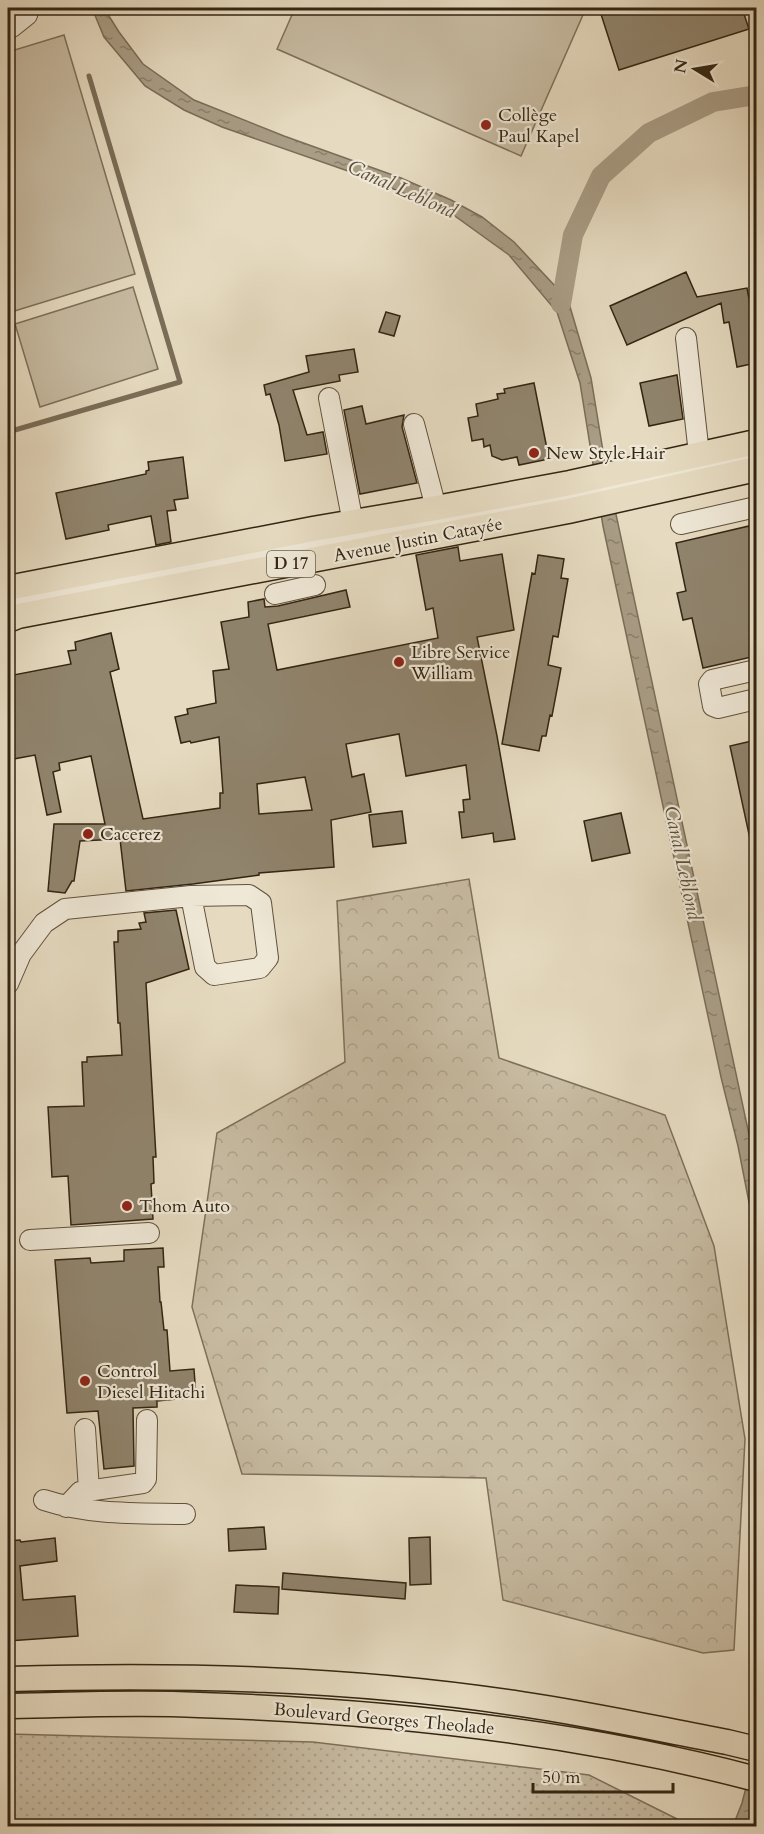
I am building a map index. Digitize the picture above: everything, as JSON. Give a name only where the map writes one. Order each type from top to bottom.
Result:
[{"type":"main road","name":"Avenue Justin Catayée","points":[[627,485],[699,454],[756,442]]},
{"type":"main road","name":"Avenue Justin Catayée","points":[[8,620],[102,598],[328,557],[572,496],[627,485],[756,469]]},
{"type":"main road","name":"Avenue Justin Catayée","points":[[8,588],[436,508],[572,496]]},
{"type":"main road","name":"Boulevard Georges Theolade","points":[[8,1679],[180,1677],[346,1684],[521,1704],[756,1749]]},
{"type":"main road","name":"Boulevard Georges Theolade","points":[[8,1706],[197,1704],[387,1716],[498,1728],[595,1744],[756,1779]]},
{"type":"street","points":[[8,28],[12,27],[28,11]]},
{"type":"street","points":[[686,338],[699,454]]},
{"type":"street","points":[[329,398],[353,523]]},
{"type":"street","points":[[414,424],[436,508]]},
{"type":"street","points":[[627,485],[756,455]]},
{"type":"street","points":[[8,603],[474,517],[572,496]]},
{"type":"street","points":[[681,524],[756,507]]},
{"type":"street","points":[[275,594],[315,585]]},
{"type":"street","points":[[756,670],[712,680],[709,684],[713,706],[718,708],[756,699]]},
{"type":"street","points":[[8,984],[21,954],[44,923],[65,909],[190,896],[249,895],[261,903],[268,958],[260,968],[214,975],[205,967],[190,896]]},
{"type":"street","points":[[30,1240],[149,1233]]},
{"type":"street","points":[[66,1508],[80,1492],[143,1483],[146,1479],[147,1420]]},
{"type":"street","points":[[85,1429],[89,1490]]},
{"type":"street","points":[[44,1500],[66,1508],[94,1512],[185,1514]]},
{"type":"green space","points":[[295,8],[586,8],[521,156],[277,49]]},
{"type":"green space","points":[[64,35],[135,274],[8,313],[8,52]]},
{"type":"green space","points":[[133,287],[158,369],[40,407],[15,324]]},
{"type":"green space","points":[[469,879],[499,1058],[665,1115],[714,1246],[745,1439],[734,1650],[703,1653],[503,1600],[486,1478],[242,1474],[192,1307],[217,1133],[345,1062],[337,901]]},
{"type":"green space","points":[[8,1734],[313,1742],[589,1775],[677,1819],[675,1826],[8,1826]]},
{"type":"water","name":"Canal Leblond","points":[[92,8],[104,8],[143,64],[194,100],[284,136],[401,178],[451,200],[482,217],[514,242],[568,300],[591,378],[605,463],[756,1167],[756,1238],[603,526],[580,383],[557,312],[509,255],[452,214],[368,178],[222,127],[184,110],[145,86],[104,37]]},
{"type":"water","points":[[756,1749],[756,1818],[752,1826],[733,1826],[742,1803]]},
{"type":"building","points":[[599,8],[742,8],[749,29],[619,70]]},
{"type":"building","points":[[686,272],[697,297],[747,288],[752,315],[756,314],[756,363],[737,367],[729,322],[724,323],[721,303],[627,345],[610,306]]},
{"type":"building","points":[[386,312],[400,316],[394,336],[379,332]]},
{"type":"building","points":[[354,349],[358,372],[339,375],[340,381],[293,390],[307,435],[323,432],[327,454],[285,461],[279,425],[270,394],[266,395],[264,385],[309,372],[306,356]]},
{"type":"building","points":[[677,375],[683,419],[649,426],[640,383]]},
{"type":"building","points":[[534,383],[549,459],[519,465],[517,457],[502,460],[492,456],[490,445],[484,447],[483,439],[472,441],[468,418],[478,416],[476,404],[498,399],[497,394],[505,393],[504,389]]},
{"type":"building","points":[[362,406],[366,424],[404,415],[402,427],[417,483],[360,494],[344,410]]},
{"type":"building","points":[[183,457],[188,498],[174,500],[176,510],[167,511],[171,542],[156,545],[151,516],[108,525],[109,530],[66,539],[56,493],[146,474],[149,470],[148,462]]},
{"type":"building","points":[[749,526],[756,560],[756,656],[703,668],[692,618],[683,620],[677,593],[686,591],[676,543]]},
{"type":"building","points":[[458,547],[460,561],[502,554],[514,630],[477,637],[515,839],[494,842],[493,833],[462,838],[459,812],[464,812],[463,800],[470,799],[466,765],[406,776],[399,734],[346,744],[352,777],[364,774],[371,812],[331,820],[334,867],[259,873],[259,875],[193,884],[126,891],[120,839],[80,841],[74,881],[65,893],[48,891],[54,824],[105,824],[91,756],[59,763],[60,770],[53,772],[61,812],[47,815],[35,755],[8,760],[8,676],[71,664],[68,651],[76,650],[75,642],[111,633],[119,669],[110,672],[143,819],[220,808],[220,793],[223,793],[219,737],[181,743],[175,717],[188,714],[187,709],[216,703],[213,671],[229,669],[221,622],[249,617],[248,602],[264,599],[265,607],[278,606],[346,590],[350,607],[268,624],[277,670],[438,638],[433,608],[426,610],[416,555]],"holes":[[[305,777],[312,810],[259,814],[257,784]]]},
{"type":"building","points":[[538,555],[564,559],[561,578],[568,579],[558,637],[553,636],[548,665],[561,668],[552,716],[550,715],[546,736],[542,736],[539,751],[502,744],[532,573],[535,574]]},
{"type":"building","points":[[756,740],[756,838],[750,839],[730,746]]},
{"type":"building","points":[[402,811],[406,843],[373,847],[369,815]]},
{"type":"building","points":[[621,813],[630,853],[592,861],[584,821]]},
{"type":"building","points":[[176,910],[189,969],[146,983],[156,1157],[153,1157],[154,1183],[151,1184],[153,1219],[71,1225],[68,1176],[52,1177],[48,1107],[84,1106],[82,1062],[87,1062],[87,1057],[122,1055],[114,942],[118,942],[118,931],[141,929],[139,923],[146,922],[144,913]]},
{"type":"building","points":[[163,1248],[164,1267],[158,1267],[160,1302],[164,1330],[167,1330],[170,1371],[194,1369],[196,1397],[157,1401],[157,1407],[133,1408],[134,1466],[104,1469],[98,1411],[67,1413],[55,1260],[90,1258],[91,1263],[124,1261],[124,1250]]},
{"type":"building","points":[[264,1527],[266,1549],[229,1551],[228,1529]]},
{"type":"building","points":[[430,1537],[431,1584],[410,1585],[409,1538]]},
{"type":"building","points":[[55,1538],[57,1561],[20,1566],[23,1600],[75,1596],[78,1636],[8,1641],[8,1541],[20,1540],[21,1542]]},
{"type":"building","points":[[283,1573],[406,1583],[405,1599],[282,1589]]},
{"type":"building","points":[[236,1585],[279,1587],[278,1614],[234,1612]]},
{"type":"waterway","points":[[8,432],[180,382],[89,76]]},
{"type":"waterway","points":[[561,304],[573,235],[601,176],[649,133],[713,102],[756,95]]},
{"type":"place","name":"Collège Paul Kapel","points":[[486,125]]},
{"type":"place","name":"New Style Hair","points":[[534,453]]},
{"type":"place","name":"Libre Service William","points":[[399,662]]},
{"type":"place","name":"Cacerez","points":[[88,834]]},
{"type":"place","name":"Thom Auto","points":[[127,1206]]},
{"type":"place","name":"Control Diesel Hitachi","points":[[85,1381]]}]
